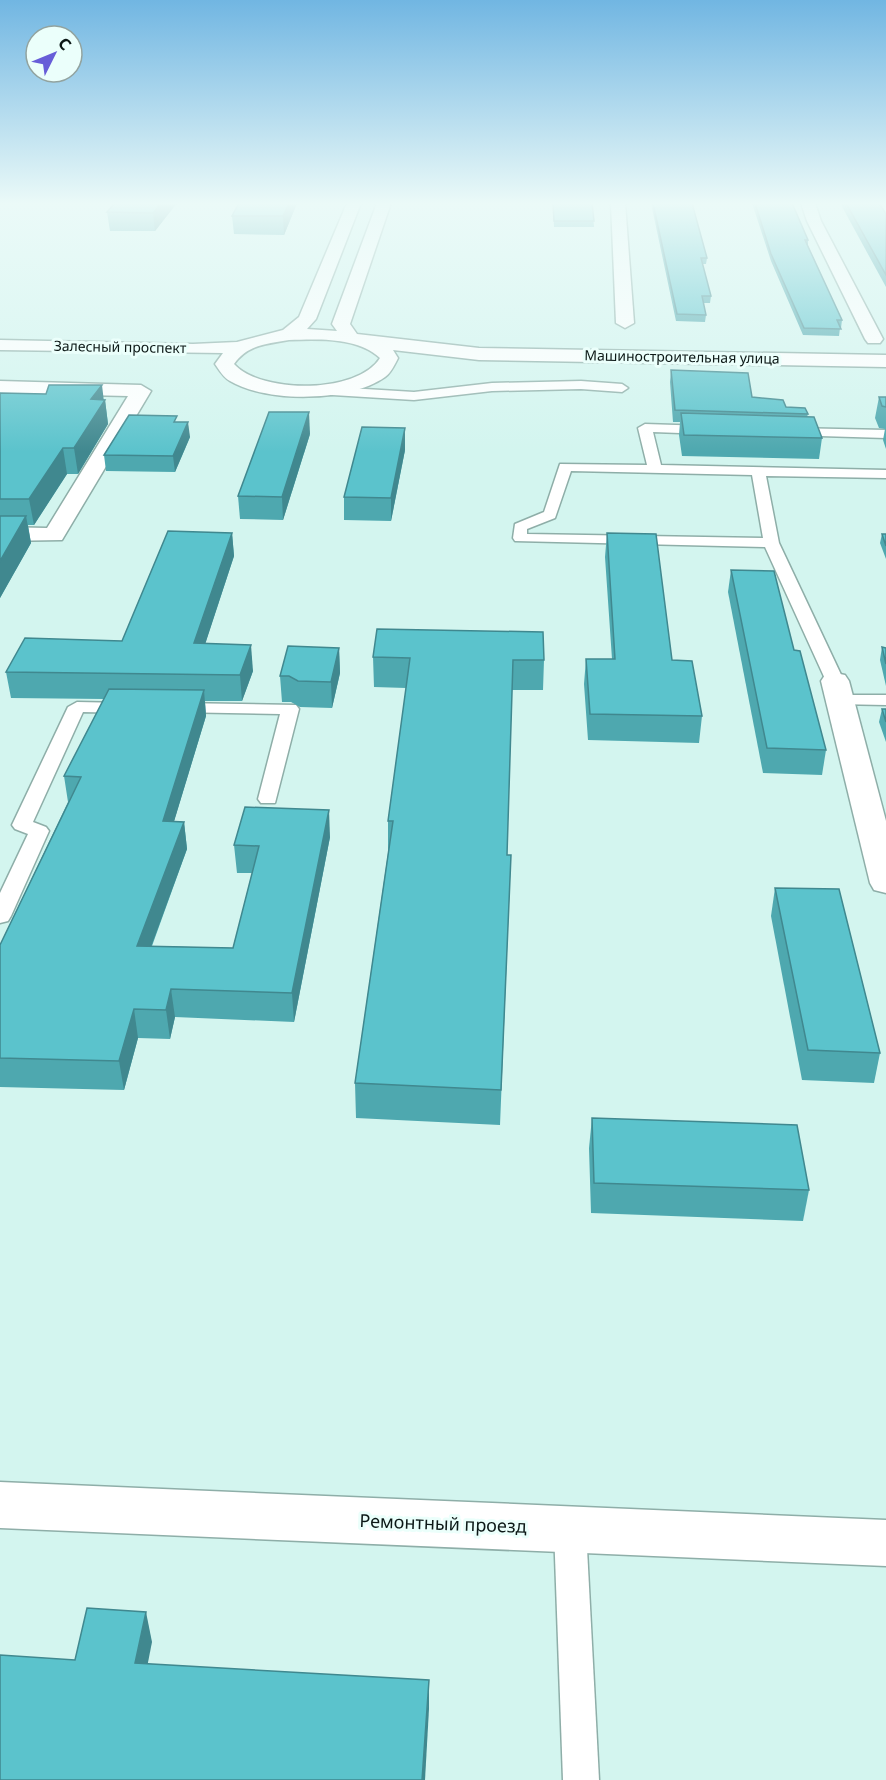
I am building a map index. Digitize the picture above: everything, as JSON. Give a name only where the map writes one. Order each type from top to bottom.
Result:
[{"type":"street","points":[[285,336],[297,330],[306,319],[320,286]]},
{"type":"street","points":[[212,369],[260,387],[316,390],[363,382],[379,375],[387,366],[389,358],[385,351],[357,340],[341,324],[354,286]]},
{"type":"street","points":[[623,286],[625,323]]},
{"type":"street","points":[[847,286],[874,339]]},
{"type":"street","name":"Машиностроительная улица","points":[[285,336],[357,340],[479,354],[886,361]]},
{"type":"street","name":"Залесный проспект","points":[[0,345],[240,347],[285,336]]},
{"type":"street","points":[[212,369],[224,364],[228,355],[240,347]]},
{"type":"street","name":"Машиностроительная улица","points":[[387,366],[479,354]]},
{"type":"street","name":"Залесный проспект","points":[[0,363],[212,369]]},
{"type":"street","points":[[0,387],[141,391],[54,535],[0,534]]},
{"type":"street","points":[[837,690],[886,883]]},
{"type":"street","name":"Ремонтный проезд","points":[[0,1505],[886,1542]]},
{"type":"lane","points":[[316,390],[414,396],[492,387],[581,385],[622,388]]},
{"type":"lane","points":[[655,469],[645,428],[725,430]]},
{"type":"lane","points":[[783,431],[886,434]]},
{"type":"lane","points":[[771,543],[520,538],[520,527],[550,515],[565,466],[886,474]]},
{"type":"lane","points":[[758,471],[771,543],[837,690],[886,700]]},
{"type":"lane","points":[[0,916],[39,831],[22,825],[77,707],[290,709],[268,799]]},
{"type":"lane","points":[[570,1529],[581,1780]]},
{"type":"building","points":[[671,286],[708,286],[711,296],[702,296],[706,315],[677,314]]},
{"type":"building","points":[[785,286],[826,286],[842,320],[837,320],[841,329],[804,328]]},
{"type":"building","points":[[671,370],[748,373],[752,397],[783,400],[786,407],[805,408],[808,414],[675,410]]},
{"type":"building","points":[[49,385],[102,385],[91,399],[105,400],[74,448],[63,448],[29,499],[0,499],[0,393],[46,394]]},
{"type":"building","points":[[879,397],[886,397],[886,407],[882,406]]},
{"type":"building","points":[[269,412],[309,412],[282,497],[238,496]]},
{"type":"building","points":[[681,413],[814,417],[822,438],[684,435]]},
{"type":"building","points":[[129,415],[177,416],[174,422],[188,422],[173,456],[104,455]]},
{"type":"building","points":[[362,427],[405,428],[391,498],[344,497]]},
{"type":"building","points":[[0,516],[26,516],[0,561]]},
{"type":"building","points":[[168,531],[232,533],[194,643],[251,645],[240,675],[6,672],[25,638],[122,641]]},
{"type":"building","points":[[607,533],[656,534],[672,660],[692,661],[702,716],[590,714],[586,659],[615,659]]},
{"type":"building","points":[[882,534],[886,534],[886,546]]},
{"type":"building","points":[[731,570],[774,571],[794,650],[800,651],[826,750],[767,748]]},
{"type":"building","points":[[377,629],[543,632],[544,660],[513,660],[507,855],[511,855],[501,1090],[355,1083],[393,821],[388,821],[410,658],[373,657]]},
{"type":"building","points":[[288,646],[339,648],[331,682],[298,681],[289,676],[280,676]]},
{"type":"building","points":[[882,647],[886,648],[886,664]]},
{"type":"building","points":[[109,689],[204,690],[163,821],[184,822],[137,946],[233,948],[259,846],[234,845],[245,807],[329,810],[292,993],[171,989],[166,1010],[134,1009],[119,1061],[0,1058],[0,945],[81,777],[64,776]]},
{"type":"building","points":[[882,709],[886,709],[886,722]]},
{"type":"building","points":[[775,888],[839,889],[880,1053],[808,1050]]},
{"type":"building","points":[[592,1118],[797,1125],[809,1190],[594,1183]]},
{"type":"building","points":[[87,1608],[146,1612],[135,1663],[429,1680],[422,1780],[0,1780],[0,1655],[75,1660]]}]
